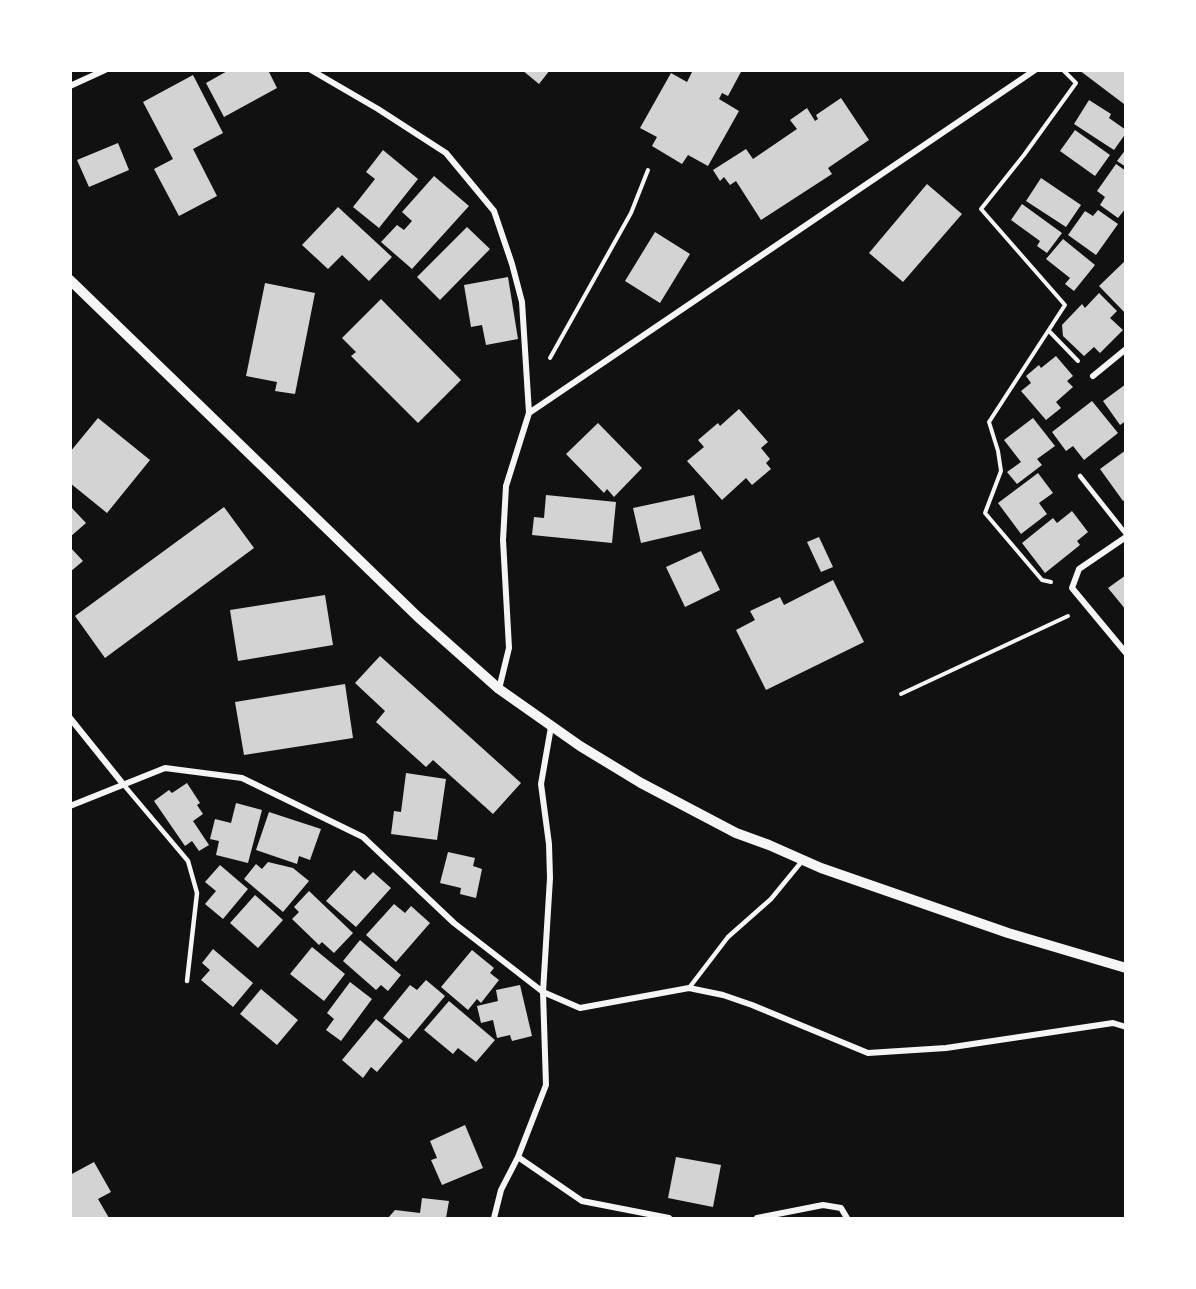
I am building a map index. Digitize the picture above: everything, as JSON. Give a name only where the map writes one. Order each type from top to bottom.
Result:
[{"type":"street","points":[[70,86],[105,70]]},
{"type":"street","points":[[311,70],[378,109],[446,153],[494,211],[512,264],[522,302],[529,413],[506,486],[503,540],[509,648],[499,690]]},
{"type":"street","points":[[529,413],[1035,70]]},
{"type":"street","points":[[70,280],[418,617],[499,690],[551,727],[641,783],[736,833],[821,868],[1008,933],[1125,968]]},
{"type":"street","points":[[1093,376],[1125,349]]},
{"type":"street","points":[[1125,536],[1079,570],[1072,588],[1125,653]]},
{"type":"street","points":[[70,718],[123,784]]},
{"type":"street","points":[[494,1218],[501,1190],[518,1156],[546,1084],[543,992],[550,878],[549,843],[541,784],[551,727]]},
{"type":"street","points":[[70,806],[165,768],[242,778],[363,837],[454,923],[543,992],[580,1008],[689,988],[723,995],[752,1005],[868,1053],[946,1048],[1113,1023],[1125,1027]]},
{"type":"street","points":[[518,1156],[582,1201],[669,1218]]},
{"type":"street","points":[[757,1218],[823,1205],[841,1208],[846,1218]]},
{"type":"lane","points":[[1080,476],[1125,536]]},
{"type":"lane","points":[[123,784],[188,861],[197,893],[187,981]]},
{"type":"lane","points":[[689,988],[728,937],[771,899],[803,860]]},
{"type":"path","points":[[1063,70],[1076,83],[1024,155],[981,209],[1065,305],[989,422],[998,451],[1001,471],[986,513],[1042,580],[1072,588]]},
{"type":"path","points":[[545,366],[631,213],[648,170]]},
{"type":"path","points":[[1049,331],[1093,376]]},
{"type":"path","points":[[901,694],[1088,607]]},
{"type":"building","points":[[229,70],[268,70],[277,88],[224,117],[206,83]]},
{"type":"building","points":[[522,70],[550,70],[539,84]]},
{"type":"building","points":[[693,70],[742,70],[728,96],[722,93],[719,99],[739,111],[708,166],[688,155],[682,164],[652,146],[657,137],[640,128],[671,73],[687,82]]},
{"type":"building","points":[[1079,70],[1126,70],[1126,103],[1124,104]]},
{"type":"building","points":[[193,75],[223,133],[193,149],[217,196],[179,216],[154,169],[173,159],[143,102]]},
{"type":"building","points":[[841,98],[869,140],[828,168],[832,174],[761,220],[736,181],[730,185],[724,177],[720,181],[713,170],[746,149],[753,159],[797,129],[790,120],[807,108],[815,121],[818,119],[816,115]]},
{"type":"building","points":[[1089,100],[1111,114],[1109,118],[1126,130],[1114,150],[1074,124]]},
{"type":"building","points":[[1075,130],[1110,155],[1095,176],[1060,151]]},
{"type":"building","points":[[118,143],[129,170],[89,187],[77,160]]},
{"type":"building","points":[[1126,149],[1126,167],[1117,161]]},
{"type":"building","points":[[383,150],[418,179],[379,228],[353,207],[375,179],[366,172]]},
{"type":"building","points":[[1116,164],[1126,171],[1126,208],[1118,218],[1100,205],[1105,197],[1097,191]]},
{"type":"building","points":[[434,176],[469,206],[412,269],[381,242],[397,225],[404,230],[412,221],[402,212]]},
{"type":"building","points":[[1041,178],[1081,205],[1066,227],[1026,201]]},
{"type":"building","points":[[927,184],[962,214],[903,282],[869,253]]},
{"type":"building","points":[[1022,204],[1062,233],[1047,253],[1037,246],[1040,241],[1011,220]]},
{"type":"building","points":[[338,207],[392,257],[369,281],[342,255],[328,269],[302,245]]},
{"type":"building","points":[[1098,210],[1118,224],[1096,255],[1068,235],[1085,211],[1093,216]]},
{"type":"building","points":[[467,227],[490,249],[440,300],[417,277]]},
{"type":"building","points":[[655,232],[690,254],[660,303],[625,281]]},
{"type":"building","points":[[1063,239],[1095,265],[1074,291],[1065,284],[1070,278],[1046,259]]},
{"type":"building","points":[[1126,260],[1126,314],[1099,286]]},
{"type":"building","points":[[508,277],[518,339],[486,345],[482,325],[471,327],[464,285]]},
{"type":"building","points":[[265,283],[315,293],[295,394],[275,391],[277,382],[246,376]]},
{"type":"building","points":[[1099,293],[1117,311],[1110,318],[1123,330],[1100,353],[1094,347],[1084,356],[1063,336],[1062,325],[1082,304],[1085,308]]},
{"type":"building","points":[[381,299],[461,380],[418,423],[351,356],[356,352],[342,338]]},
{"type":"building","points":[[1056,356],[1073,376],[1067,381],[1073,387],[1056,402],[1061,408],[1046,420],[1021,391],[1031,383],[1026,376],[1039,365],[1041,368]]},
{"type":"building","points":[[1126,384],[1126,421],[1120,425],[1103,401]]},
{"type":"building","points":[[1092,401],[1118,433],[1084,460],[1073,446],[1066,451],[1052,432]]},
{"type":"building","points":[[739,409],[768,442],[761,448],[770,459],[766,463],[771,469],[752,485],[746,478],[722,500],[687,461],[704,447],[698,440],[718,423],[720,426]]},
{"type":"building","points":[[98,418],[150,460],[107,513],[70,483],[70,452]]},
{"type":"building","points":[[1033,418],[1055,446],[1037,459],[1042,465],[1017,484],[1007,472],[1021,462],[1004,440]]},
{"type":"building","points":[[598,423],[642,468],[614,497],[607,489],[604,493],[566,454]]},
{"type":"building","points":[[1126,450],[1126,499],[1123,501],[1100,469]]},
{"type":"building","points":[[1038,473],[1053,493],[1039,503],[1047,514],[1021,534],[998,503]]},
{"type":"building","points":[[546,495],[616,502],[612,543],[532,535],[534,517],[544,518]]},
{"type":"building","points":[[694,495],[701,529],[641,543],[633,508]]},
{"type":"building","points":[[70,506],[86,523],[70,537]]},
{"type":"building","points":[[224,507],[254,548],[105,658],[75,616]]},
{"type":"building","points":[[1072,511],[1088,532],[1077,541],[1080,545],[1045,573],[1022,543],[1053,518],[1057,523]]},
{"type":"building","points":[[819,537],[833,567],[821,572],[807,542]]},
{"type":"building","points":[[70,547],[83,561],[70,572]]},
{"type":"building","points":[[701,551],[720,590],[685,607],[666,567]]},
{"type":"building","points":[[1126,575],[1126,610],[1108,588]]},
{"type":"building","points":[[833,580],[864,642],[766,690],[736,630],[755,620],[750,611],[780,597],[784,605]]},
{"type":"building","points":[[325,595],[333,645],[238,661],[230,610]]},
{"type":"building","points":[[380,656],[521,783],[493,814],[433,760],[426,767],[376,722],[385,711],[355,683]]},
{"type":"building","points":[[345,684],[353,738],[244,755],[235,702]]},
{"type":"building","points":[[406,773],[446,779],[437,840],[391,834],[394,811],[401,812]]},
{"type":"building","points":[[187,783],[200,803],[197,805],[203,814],[193,821],[209,845],[199,851],[192,841],[185,846],[154,801],[169,790],[172,793]]},
{"type":"building","points":[[236,803],[262,810],[248,863],[216,855],[219,841],[210,839],[215,819],[231,823]]},
{"type":"building","points":[[269,812],[321,829],[310,860],[299,856],[297,864],[256,850]]},
{"type":"building","points":[[448,852],[475,858],[473,866],[482,869],[476,898],[460,894],[461,888],[440,883]]},
{"type":"building","points":[[268,862],[293,868],[309,881],[283,912],[244,879],[256,864],[262,869]]},
{"type":"building","points":[[220,865],[248,889],[223,919],[205,904],[216,891],[205,882]]},
{"type":"building","points":[[354,870],[365,880],[373,872],[391,888],[356,927],[326,901]]},
{"type":"building","points":[[309,891],[353,933],[334,953],[322,942],[319,945],[292,919],[299,912],[294,907]]},
{"type":"building","points":[[255,895],[283,920],[258,948],[230,923]]},
{"type":"building","points":[[394,904],[405,913],[411,906],[430,923],[396,962],[366,935]]},
{"type":"building","points":[[360,940],[401,975],[388,991],[381,985],[376,990],[343,961]]},
{"type":"building","points":[[312,947],[345,974],[324,1001],[290,974]]},
{"type":"building","points":[[213,949],[253,983],[233,1007],[201,980],[210,970],[202,963]]},
{"type":"building","points":[[472,950],[494,968],[490,973],[499,980],[481,1003],[477,999],[468,1010],[441,987]]},
{"type":"building","points":[[426,980],[445,996],[409,1039],[383,1018],[410,985],[417,990]]},
{"type":"building","points":[[350,982],[372,999],[341,1041],[326,1030],[334,1019],[327,1013]]},
{"type":"building","points":[[520,985],[532,1036],[512,1041],[510,1035],[497,1038],[493,1020],[481,1023],[477,1006],[498,1001],[496,990]]},
{"type":"building","points":[[261,989],[298,1020],[277,1045],[240,1014]]},
{"type":"building","points":[[449,1001],[495,1040],[476,1062],[458,1048],[453,1054],[424,1030]]},
{"type":"building","points":[[376,1019],[403,1041],[377,1072],[371,1067],[363,1078],[342,1060]]},
{"type":"building","points":[[465,1125],[483,1168],[442,1185],[431,1160],[437,1158],[430,1141]]},
{"type":"building","points":[[676,1157],[721,1165],[713,1207],[668,1198]]},
{"type":"building","points":[[94,1162],[111,1192],[98,1199],[109,1218],[70,1218],[70,1175]]},
{"type":"building","points":[[422,1198],[449,1201],[446,1218],[388,1218],[395,1210],[420,1213]]}]
